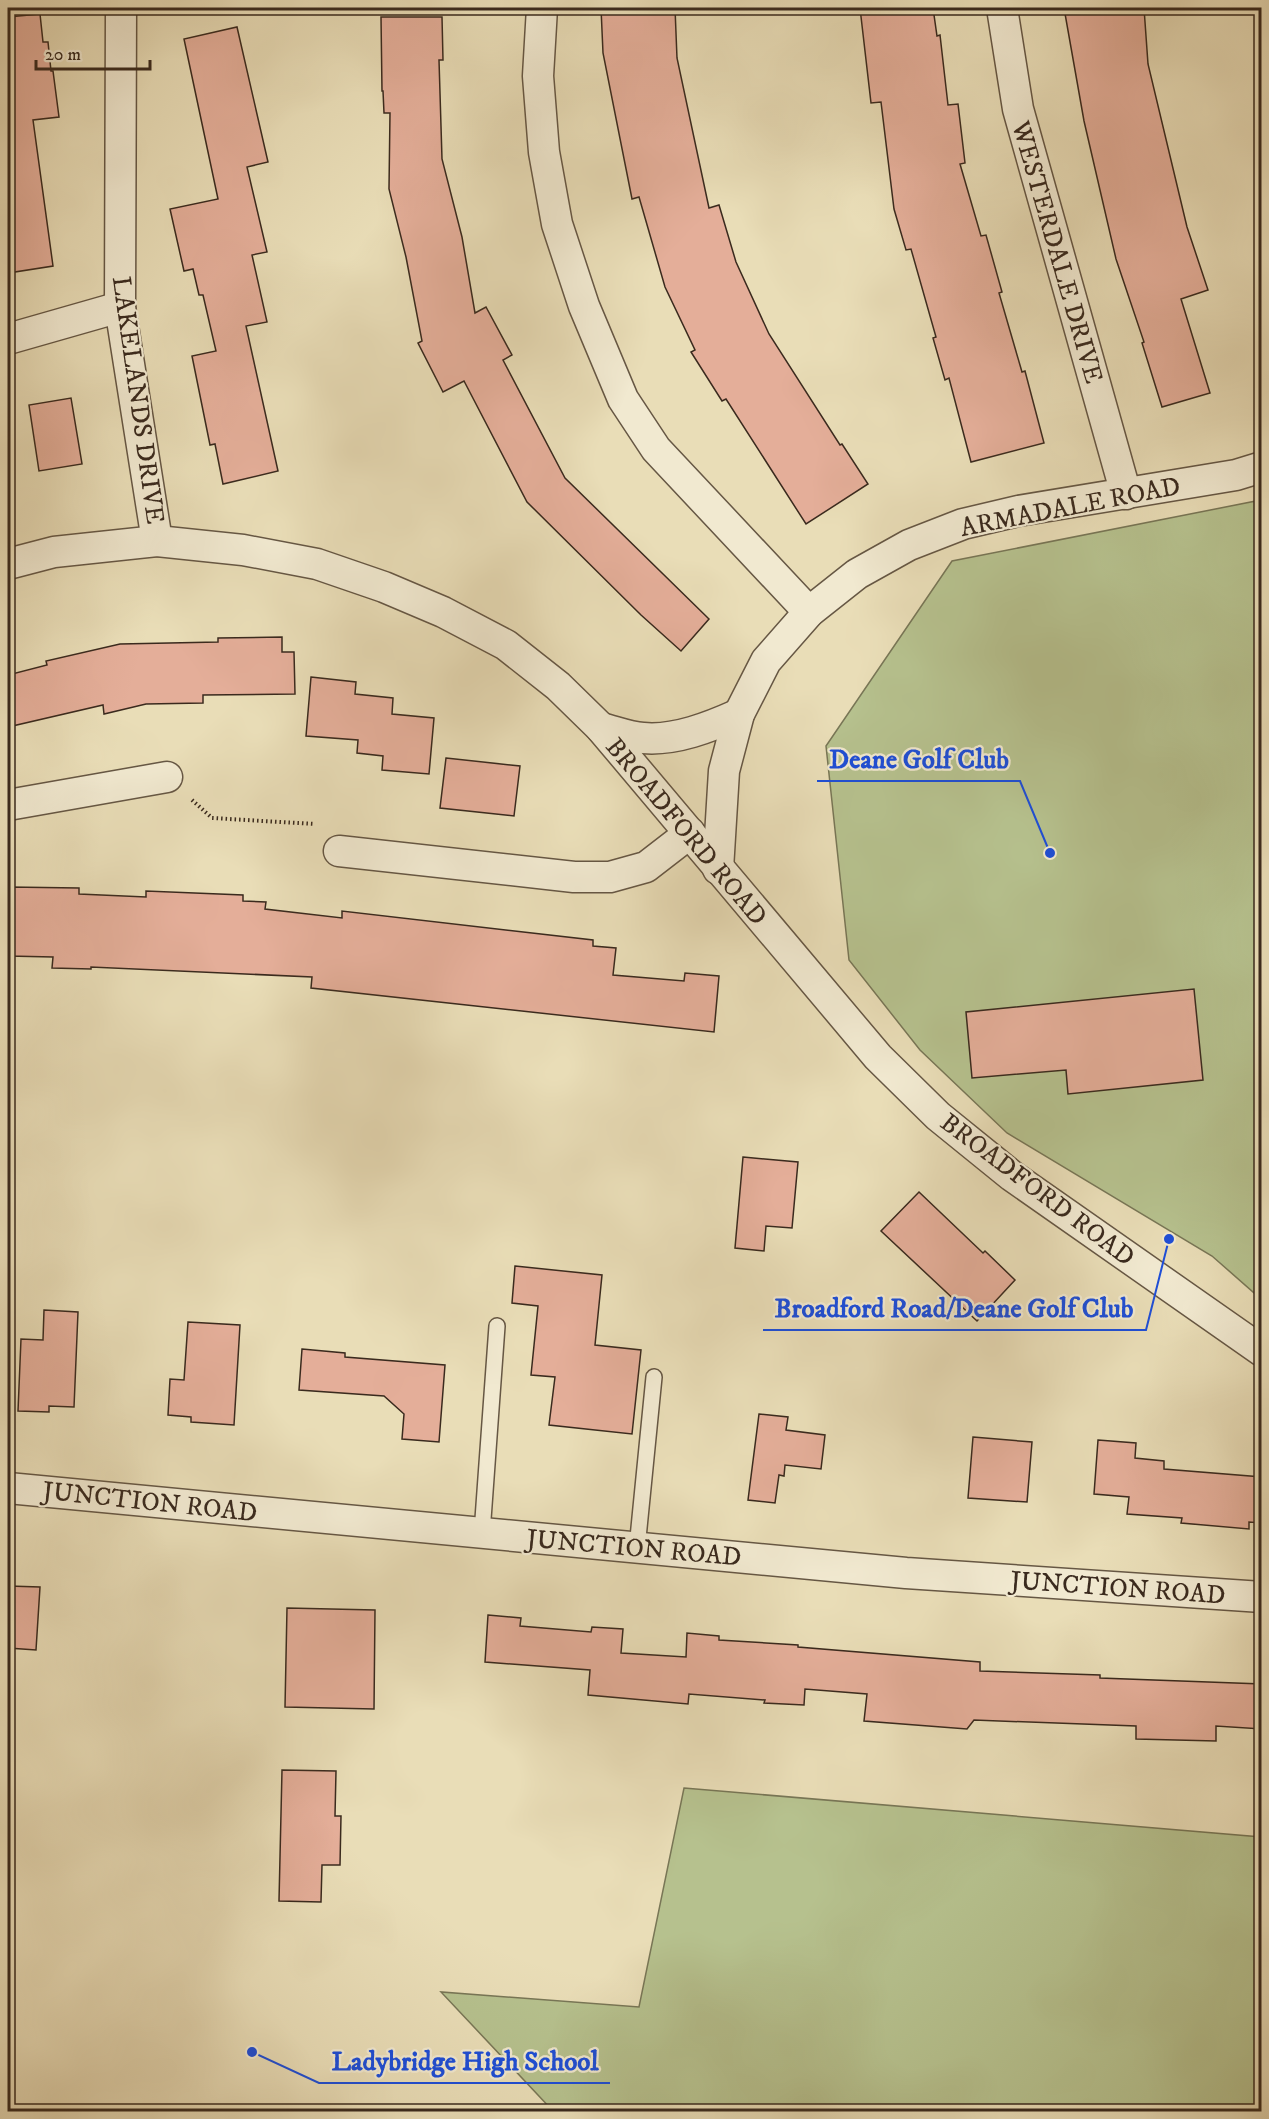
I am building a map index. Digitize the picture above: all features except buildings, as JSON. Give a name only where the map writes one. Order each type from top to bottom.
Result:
[{"type":"street","name":"LAKELANDS DRIVE","points":[[121,8],[120,307],[157,541]]},
{"type":"street","points":[[542,8],[538,75],[544,152],[557,224],[584,306],[622,399],[656,449],[809,612]]},
{"type":"street","name":"WESTERDALE DRIVE","points":[[1002,8],[1018,109],[1126,494]]},
{"type":"street","points":[[8,339],[120,307]]},
{"type":"street","name":"ARMADALE ROAD","points":[[718,869],[724,771],[739,714],[766,662],[809,612],[857,574],[909,545],[963,524],[1018,511],[1236,475],[1262,467]]},
{"type":"street","name":"BROADFORD ROAD","points":[[8,564],[54,552],[157,541],[243,550],[317,564],[384,587],[443,612],[506,645],[558,686],[601,728],[878,1057],[938,1116],[1012,1176],[1262,1351]]},
{"type":"street","points":[[601,728],[643,738],[673,735],[709,727],[739,714]]},
{"type":"street","points":[[8,805],[167,777]]},
{"type":"street","points":[[339,851],[574,877],[610,877],[646,867],[690,833]]},
{"type":"street","name":"JUNCTION ROAD","points":[[8,1488],[906,1573],[1262,1597]]},
{"type":"lane","points":[[482,1533],[497,1326]]},
{"type":"lane","points":[[637,1548],[654,1377]]},
{"type":"path","points":[[167,777],[212,818],[318,825],[339,851]]},
{"type":"green space","points":[[1261,500],[1261,1299],[1212,1256],[1007,1133],[920,1050],[849,960],[826,746],[952,561]]},
{"type":"green space","points":[[684,1788],[1261,1837],[1261,2111],[553,2111],[441,1992],[639,2007]]},
{"type":"place","name":"Deane Golf Club","points":[[1050,853]]},
{"type":"place","name":"Broadford Road/Deane Golf Club","points":[[1169,1239]]},
{"type":"place","name":"Ladybridge High School","points":[[252,2052]]}]
